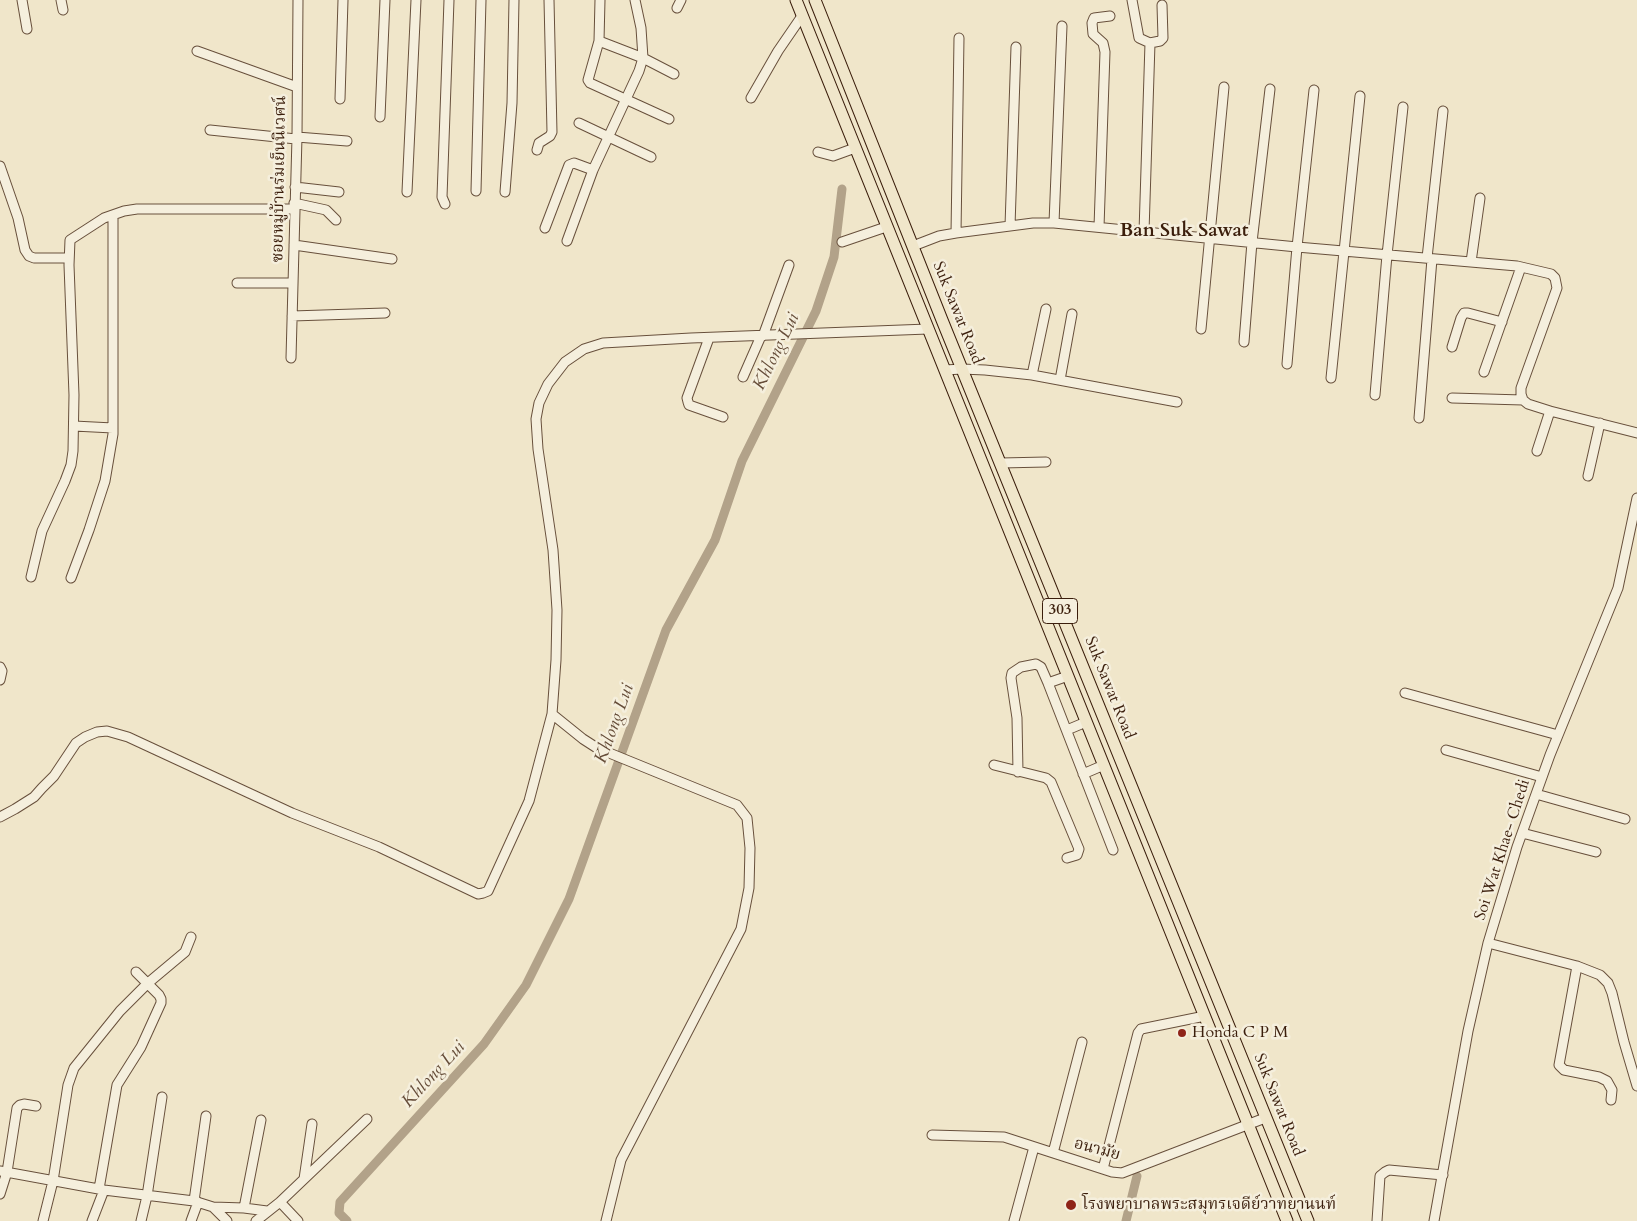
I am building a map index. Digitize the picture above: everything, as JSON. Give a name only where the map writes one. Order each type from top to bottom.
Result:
[{"type":"main road","name":"Suk Sawat Road","points":[[796,0],[1287,1221]]},
{"type":"main road","name":"Suk Sawat Road","points":[[815,0],[962,369],[1308,1221]]},
{"type":"street","points":[[22,0],[27,29]]},
{"type":"street","points":[[61,0],[63,10]]},
{"type":"street","name":"ซอยหมู่บ้านร่มเย็นนิเวศน์","points":[[291,358],[298,0]]},
{"type":"street","points":[[340,99],[343,0]]},
{"type":"street","points":[[380,117],[385,0]]},
{"type":"street","points":[[407,192],[416,0]]},
{"type":"street","points":[[445,204],[442,197],[449,0]]},
{"type":"street","points":[[476,191],[481,0]]},
{"type":"street","points":[[505,192],[512,103],[514,0]]},
{"type":"street","points":[[537,150],[539,143],[550,136],[552,132],[549,0]]},
{"type":"street","points":[[600,0],[599,41],[588,80],[590,83],[669,119]]},
{"type":"street","points":[[567,241],[592,170],[643,58],[641,28],[634,0]]},
{"type":"street","points":[[1132,0],[1139,38],[1150,42],[1160,41],[1163,38],[1162,5]]},
{"type":"street","points":[[751,98],[778,51],[802,16]]},
{"type":"street","points":[[1100,227],[1105,52],[1103,43],[1094,34],[1092,23],[1094,18],[1110,16]]},
{"type":"street","points":[[1054,223],[1062,26]]},
{"type":"street","points":[[956,233],[959,38]]},
{"type":"street","points":[[599,41],[643,58],[674,74]]},
{"type":"street","points":[[1144,232],[1150,42]]},
{"type":"street","points":[[1010,226],[1016,47]]},
{"type":"street","points":[[197,51],[297,86]]},
{"type":"street","points":[[1201,328],[1208,238],[1224,87]]},
{"type":"street","points":[[1244,342],[1252,242],[1270,89]]},
{"type":"street","points":[[1287,364],[1297,247],[1314,90]]},
{"type":"street","points":[[1331,378],[1360,96]]},
{"type":"street","points":[[1375,395],[1387,255],[1403,107]]},
{"type":"street","points":[[1419,418],[1430,258],[1443,111]]},
{"type":"street","points":[[579,124],[650,157]]},
{"type":"street","points":[[210,130],[347,141]]},
{"type":"street","points":[[818,152],[834,156],[855,148]]},
{"type":"street","points":[[545,228],[569,165],[574,163],[592,170]]},
{"type":"street","points":[[0,166],[29,256],[34,258],[69,258]]},
{"type":"street","points":[[295,187],[338,192]]},
{"type":"street","points":[[0,197],[10,197]]},
{"type":"street","points":[[1471,262],[1480,198]]},
{"type":"street","points":[[31,578],[42,531],[71,465],[73,451],[74,426],[69,258],[69,243],[72,238],[104,218],[137,209],[149,208],[294,206],[326,210],[336,220]]},
{"type":"street","points":[[71,578],[105,480],[113,428],[113,215]]},
{"type":"street","points":[[913,246],[939,236],[956,233],[1054,223],[1521,267],[1551,274],[1557,282],[1557,288],[1521,388],[1523,400],[1528,404],[1637,432]]},
{"type":"street","points":[[842,242],[886,227]]},
{"type":"street","points":[[294,245],[392,259]]},
{"type":"street","points":[[743,377],[762,336],[789,264]]},
{"type":"street","points":[[1484,372],[1521,267]]},
{"type":"street","points":[[236,283],[292,283]]},
{"type":"street","points":[[1032,375],[1046,309]]},
{"type":"street","points":[[292,316],[385,313]]},
{"type":"street","points":[[1452,347],[1464,313],[1502,322]]},
{"type":"street","points":[[1060,380],[1072,314]]},
{"type":"street","points":[[0,817],[16,809],[38,793],[54,776],[76,744],[85,737],[97,732],[107,731],[128,737],[292,813],[378,847],[478,894],[483,893],[488,890],[528,801],[552,714],[557,610],[553,550],[538,449],[536,419],[539,402],[548,384],[565,362],[584,349],[611,342],[928,329]]},
{"type":"street","points":[[709,338],[687,398],[689,405],[723,417]]},
{"type":"street","points":[[945,370],[962,369],[1032,375],[1177,402]]},
{"type":"street","points":[[1452,398],[1523,400]]},
{"type":"street","points":[[1537,451],[1550,410]]},
{"type":"street","points":[[1588,476],[1600,423]]},
{"type":"street","points":[[74,426],[113,428]]},
{"type":"street","points":[[1001,463],[1046,462]]},
{"type":"street","name":"Soi Wat Khae- Chedi","points":[[1434,1221],[1469,1023],[1488,943],[1522,833],[1542,777],[1618,588],[1637,498]]},
{"type":"street","points":[[1018,772],[1018,718],[1010,678],[1021,667],[1036,664],[1041,667],[1048,683],[1113,850]]},
{"type":"street","points":[[0,667],[2,672],[0,680]]},
{"type":"street","points":[[1048,683],[1068,676]]},
{"type":"street","points":[[1404,693],[1558,735]]},
{"type":"street","points":[[552,714],[597,748],[737,806],[747,818],[750,848],[749,888],[741,929],[621,1160],[606,1221]]},
{"type":"street","points":[[1067,730],[1086,722]]},
{"type":"street","points":[[1446,750],[1542,777]]},
{"type":"street","points":[[994,765],[1046,778],[1051,782],[1079,849],[1077,855],[1067,858]]},
{"type":"street","points":[[1083,774],[1104,765]]},
{"type":"street","points":[[1536,794],[1625,819]]},
{"type":"street","points":[[1522,833],[1596,852]]},
{"type":"street","points":[[43,1221],[53,1181],[70,1077],[74,1068],[120,1011],[148,983],[185,952],[191,937]]},
{"type":"street","points":[[1488,943],[1600,974],[1608,984],[1637,1086]]},
{"type":"street","points":[[1576,966],[1559,1064],[1564,1070],[1599,1077],[1606,1081],[1612,1090],[1611,1100]]},
{"type":"street","points":[[92,1221],[101,1190],[117,1085],[141,1048],[161,1003],[159,995],[136,972]]},
{"type":"street","points":[[1103,1169],[1140,1030],[1205,1016]]},
{"type":"street","points":[[1053,1153],[1082,1042]]},
{"type":"street","points":[[141,1221],[147,1196],[162,1098]]},
{"type":"street","points":[[0,1194],[17,1108],[24,1104],[36,1106]]},
{"type":"street","points":[[191,1221],[196,1202],[206,1116]]},
{"type":"street","name":"อนามัย","points":[[932,1135],[1004,1137],[1103,1169],[1122,1173],[1129,1172],[1265,1118]]},
{"type":"street","points":[[256,1221],[280,1202],[367,1119]]},
{"type":"street","points":[[244,1208],[262,1120]]},
{"type":"street","points":[[304,1179],[312,1124]]},
{"type":"street","points":[[1014,1221],[1034,1147]]},
{"type":"street","points":[[1377,1221],[1380,1176],[1385,1172],[1389,1170],[1443,1175]]},
{"type":"street","points":[[4,1172],[101,1190],[196,1202],[213,1207],[267,1211]]},
{"type":"street","points":[[280,1202],[298,1221]]},
{"type":"street","points":[[213,1207],[227,1221]]},
{"type":"waterway","name":"Khlong Lui","points":[[347,1221],[339,1213],[340,1202],[484,1044],[526,985],[569,899],[666,630],[715,540],[742,461],[816,311],[834,257],[842,189]]},
{"type":"waterway","points":[[1126,1221],[1137,1176]]},
{"type":"place","name":"Honda C P M","points":[[1182,1033]]},
{"type":"place","name":"โรงพยาบาลพระสมุทรเจดีย์วาทยานนท์","points":[[1071,1205]]},
{"type":"district","name":"Ban Suk Sawat","points":[[1184,232]]}]
